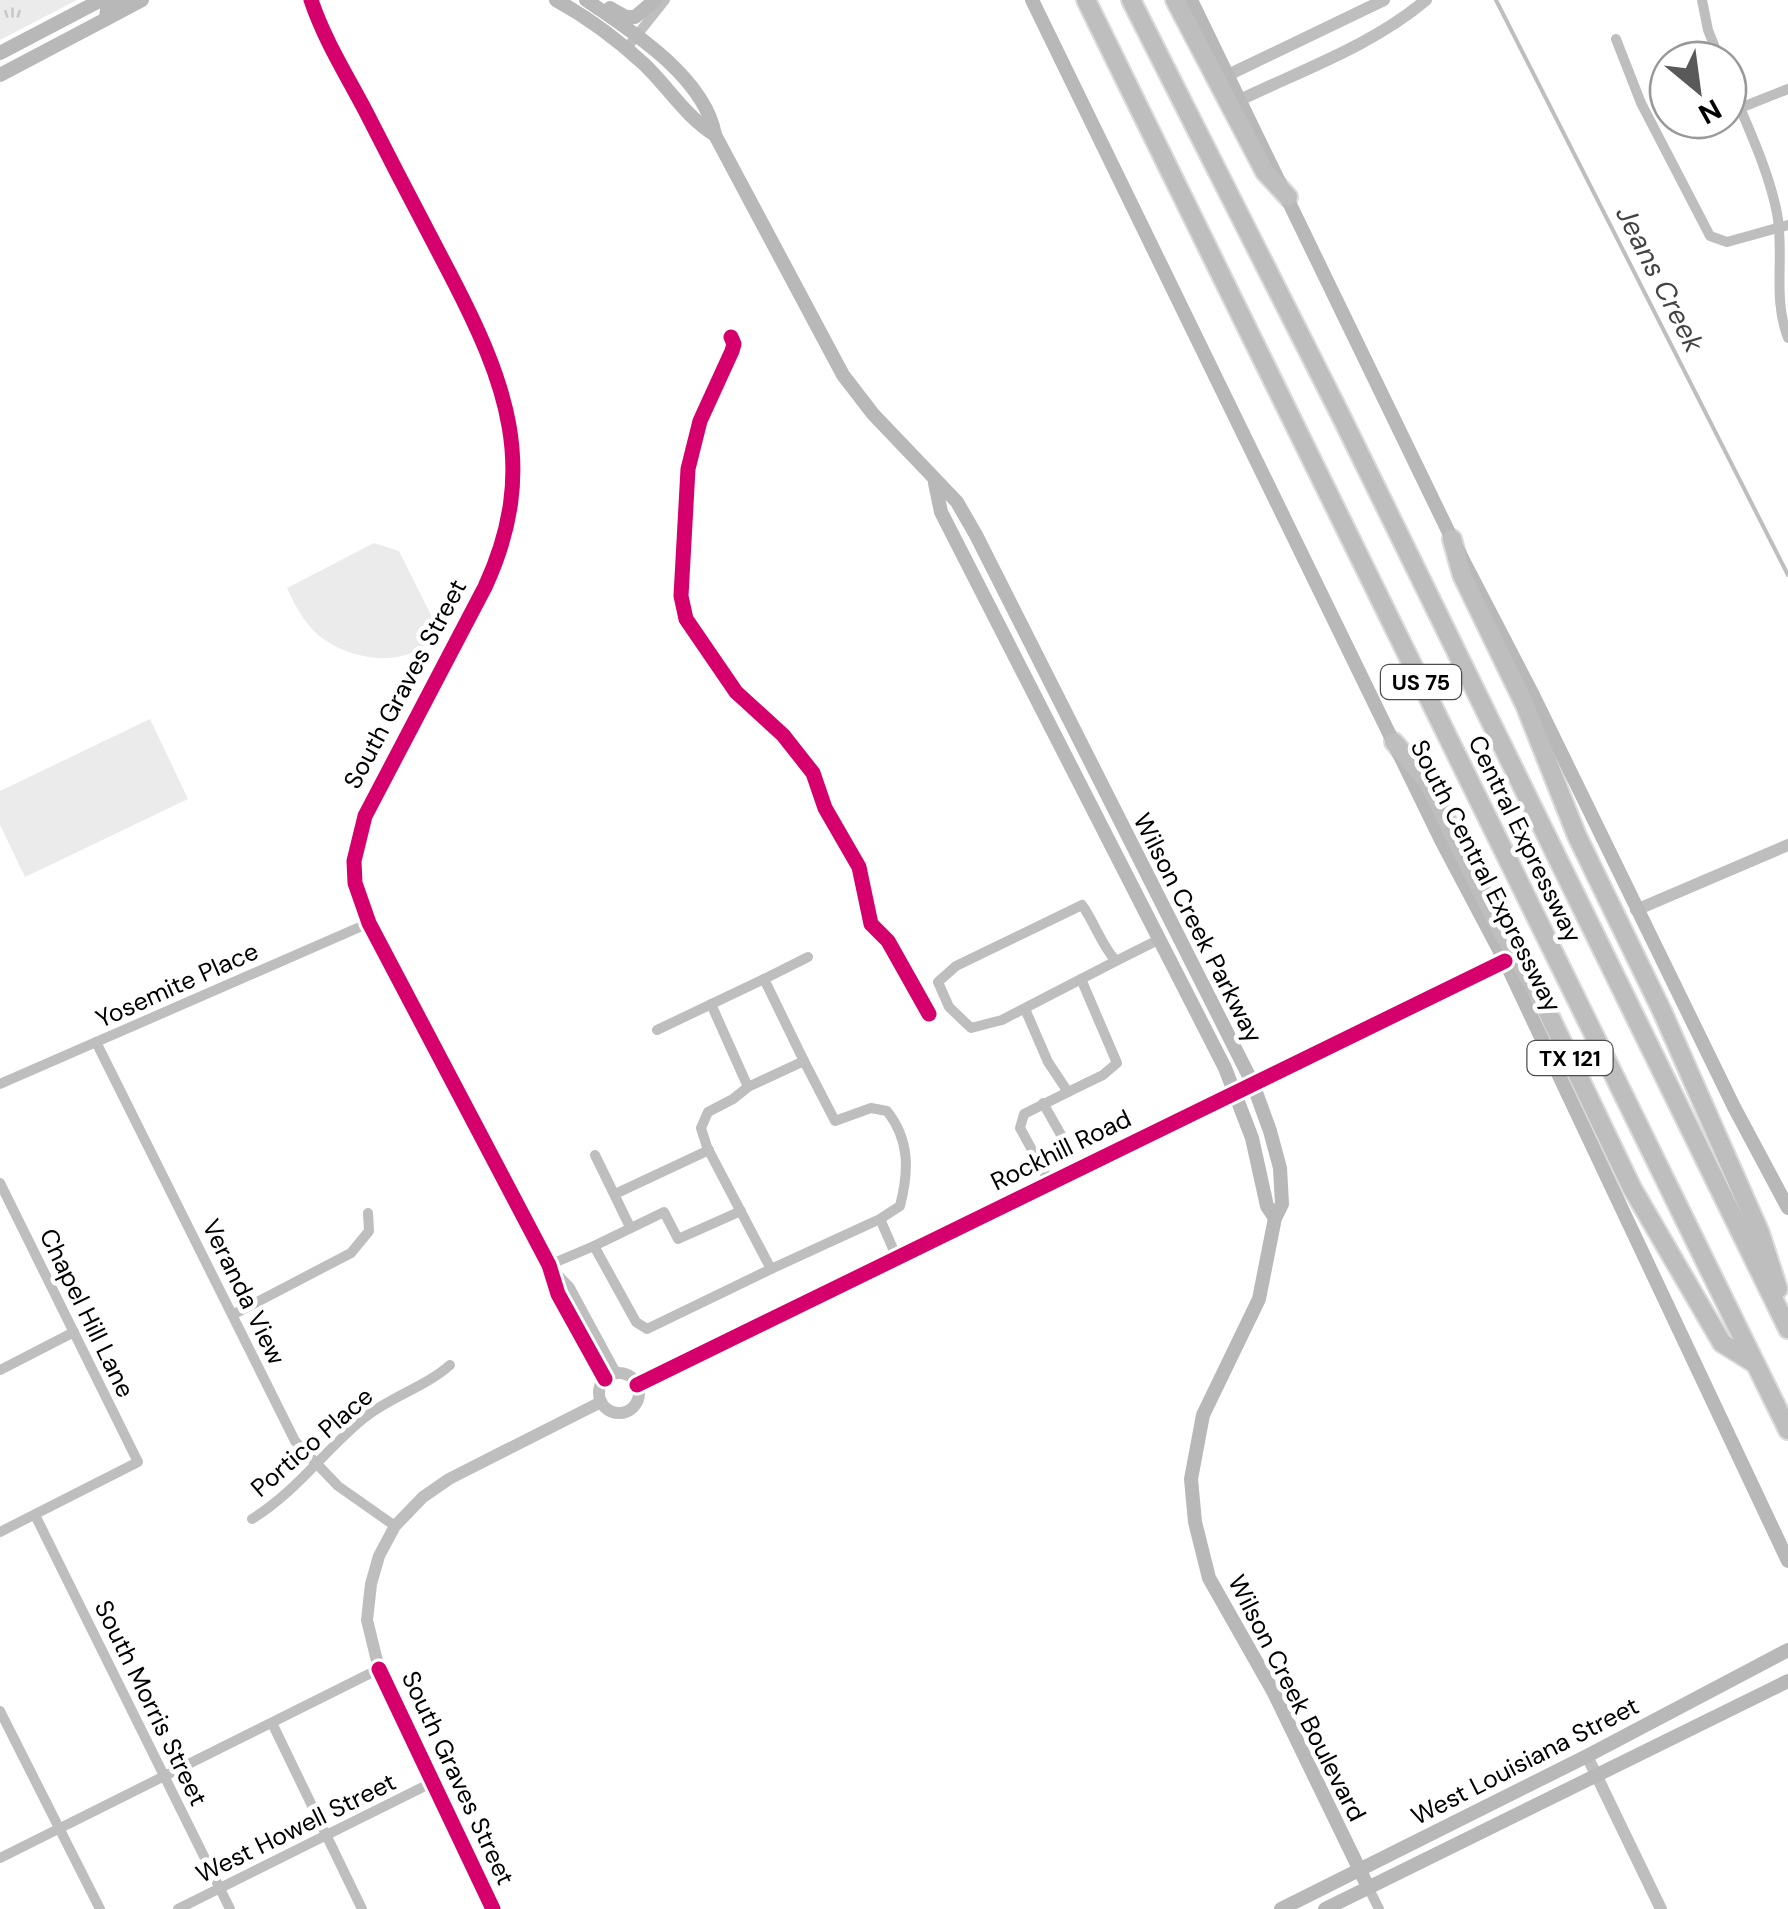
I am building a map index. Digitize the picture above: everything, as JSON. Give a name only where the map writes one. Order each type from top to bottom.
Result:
[{"type":"highway","name":"Central Expressway","points":[[1086,0],[1788,1430]]},
{"type":"highway","name":"Central Expressway","points":[[1131,0],[1340,414],[1788,1329]]},
{"type":"highway","points":[[1176,0],[1265,172],[1288,197]]},
{"type":"highway","points":[[1452,540],[1462,574],[1525,705],[1577,836],[1662,1011],[1760,1233],[1788,1318]]},
{"type":"highway","name":"TX 121","points":[[1394,742],[1428,782],[1499,927],[1542,1000],[1632,1188],[1722,1344],[1756,1365]]},
{"type":"main road","points":[[0,53],[101,0]]},
{"type":"main road","points":[[106,19],[107,9],[120,0]]},
{"type":"main road","points":[[0,74],[142,0]]},
{"type":"main road","name":"Wilson Creek Parkway","points":[[556,0],[631,43],[652,46],[690,86],[711,114],[716,135],[842,375],[934,482],[957,502],[1253,1084],[1280,1168],[1282,1204],[1275,1218],[1267,1206],[1252,1138],[1236,1092],[942,512],[934,482]]},
{"type":"main road","name":"Wilson Creek Parkway","points":[[586,0],[631,43]]},
{"type":"main road","points":[[598,0],[630,18],[639,16],[655,0]]},
{"type":"main road","name":"South Central Expressway","points":[[1032,0],[1440,840],[1505,960],[1786,1555]]},
{"type":"main road","points":[[1191,0],[1452,540],[1788,1208]]},
{"type":"main road","name":"Wilson Creek Boulevard","points":[[1275,1218],[1259,1300],[1203,1415],[1191,1479],[1195,1522],[1210,1578],[1273,1690],[1368,1887]]},
{"type":"main road","name":"West Louisiana Street","points":[[1281,1909],[1788,1650]]},
{"type":"main road","points":[[1325,1909],[1788,1681]]},
{"type":"street","name":"South Graves Street","points":[[312,0],[324,32],[486,346],[505,400],[512,454],[510,508],[495,566],[365,816],[354,861],[355,878],[369,923],[550,1267],[569,1288],[610,1376]]},
{"type":"street","points":[[631,43],[665,0]]},
{"type":"street","points":[[1228,75],[1384,0]]},
{"type":"street","points":[[1240,100],[1407,16],[1426,0]]},
{"type":"street","points":[[1702,0],[1712,40]]},
{"type":"street","points":[[1335,24],[1347,48]]},
{"type":"street","points":[[1616,40],[1641,103],[1710,236],[1727,242],[1783,227]]},
{"type":"street","points":[[1748,105],[1788,89]]},
{"type":"street","points":[[1748,129],[1783,227],[1779,307],[1788,338]]},
{"type":"street","points":[[1636,910],[1788,844]]},
{"type":"street","points":[[1116,961],[1106,951],[1082,904],[956,966],[938,982],[950,1007],[971,1028],[1002,1020],[1160,939]]},
{"type":"street","name":"Yosemite Place","points":[[0,1084],[369,923]]},
{"type":"street","points":[[657,1030],[808,957]]},
{"type":"street","name":"Rockhill Road","points":[[638,1385],[1505,960]]},
{"type":"street","points":[[594,1246],[636,1322],[647,1329],[900,1206],[904,1190],[902,1129],[887,1111],[871,1108],[835,1121],[764,979]]},
{"type":"street","points":[[1050,1184],[1020,1128],[1024,1114],[1103,1075],[1116,1063],[1081,980]]},
{"type":"street","points":[[711,1004],[748,1086]]},
{"type":"street","points":[[1025,1009],[1048,1062],[1068,1092]]},
{"type":"street","name":"Veranda View","points":[[96,1042],[295,1441],[338,1486],[395,1526]]},
{"type":"street","points":[[771,1268],[701,1128],[708,1112],[748,1086],[804,1061]]},
{"type":"street","points":[[1044,1103],[1065,1142]]},
{"type":"street","points":[[615,1194],[709,1150]]},
{"type":"street","points":[[594,1156],[630,1227]]},
{"type":"street","name":"Chapel Hill Lane","points":[[0,1182],[138,1462],[35,1515]]},
{"type":"street","points":[[550,1267],[664,1212],[678,1240],[742,1211]]},
{"type":"street","points":[[234,1314],[351,1254],[369,1231],[368,1213]]},
{"type":"street","points":[[880,1219],[897,1258]]},
{"type":"street","points":[[2,1365],[74,1332]]},
{"type":"street","name":"Portico Place","points":[[252,1518],[286,1496],[365,1417],[450,1365]]},
{"type":"street","points":[[626,1374],[638,1385],[638,1400],[629,1410],[617,1412],[602,1402],[600,1389],[610,1376],[626,1374]]},
{"type":"street","points":[[395,1526],[414,1504],[449,1480],[602,1402]]},
{"type":"street","points":[[0,1532],[35,1515]]},
{"type":"street","name":"South Morris Street","points":[[35,1515],[230,1909]]},
{"type":"street","name":"South Graves Street","points":[[395,1526],[371,1584],[367,1620],[379,1669],[493,1909]]},
{"type":"street","points":[[0,1858],[379,1669]]},
{"type":"street","points":[[0,1711],[4,1728],[100,1909]]},
{"type":"street","points":[[272,1723],[362,1909]]},
{"type":"street","points":[[1587,1756],[1662,1909]]},
{"type":"street","name":"West Howell Street","points":[[178,1909],[432,1782]]},
{"type":"street","name":"Wilson Creek Boulevard","points":[[1368,1887],[1379,1909]]},
{"type":"green space","points":[[0,0],[77,0],[0,40]]},
{"type":"green space","points":[[374,543],[399,551],[438,629],[416,651],[402,656],[370,657],[338,648],[313,630],[287,588]]},
{"type":"green space","points":[[150,719],[188,799],[25,877],[0,825],[0,791]]},
{"type":"waterway","name":"Jeans Creek","points":[[1496,0],[1788,575]]},
{"type":"cycle path","points":[[311,0],[487,352],[509,426],[513,464],[511,503],[502,544],[485,587],[365,816],[354,861],[355,883],[369,923],[605,1379]]},
{"type":"cycle path","points":[[731,337],[732,351],[700,421],[688,469],[681,596],[686,619],[736,692],[783,735],[813,773],[825,808],[859,867],[871,924],[888,941],[929,1014]]},
{"type":"cycle path","points":[[637,1385],[1505,961]]},
{"type":"cycle path","points":[[379,1669],[493,1909]]}]
